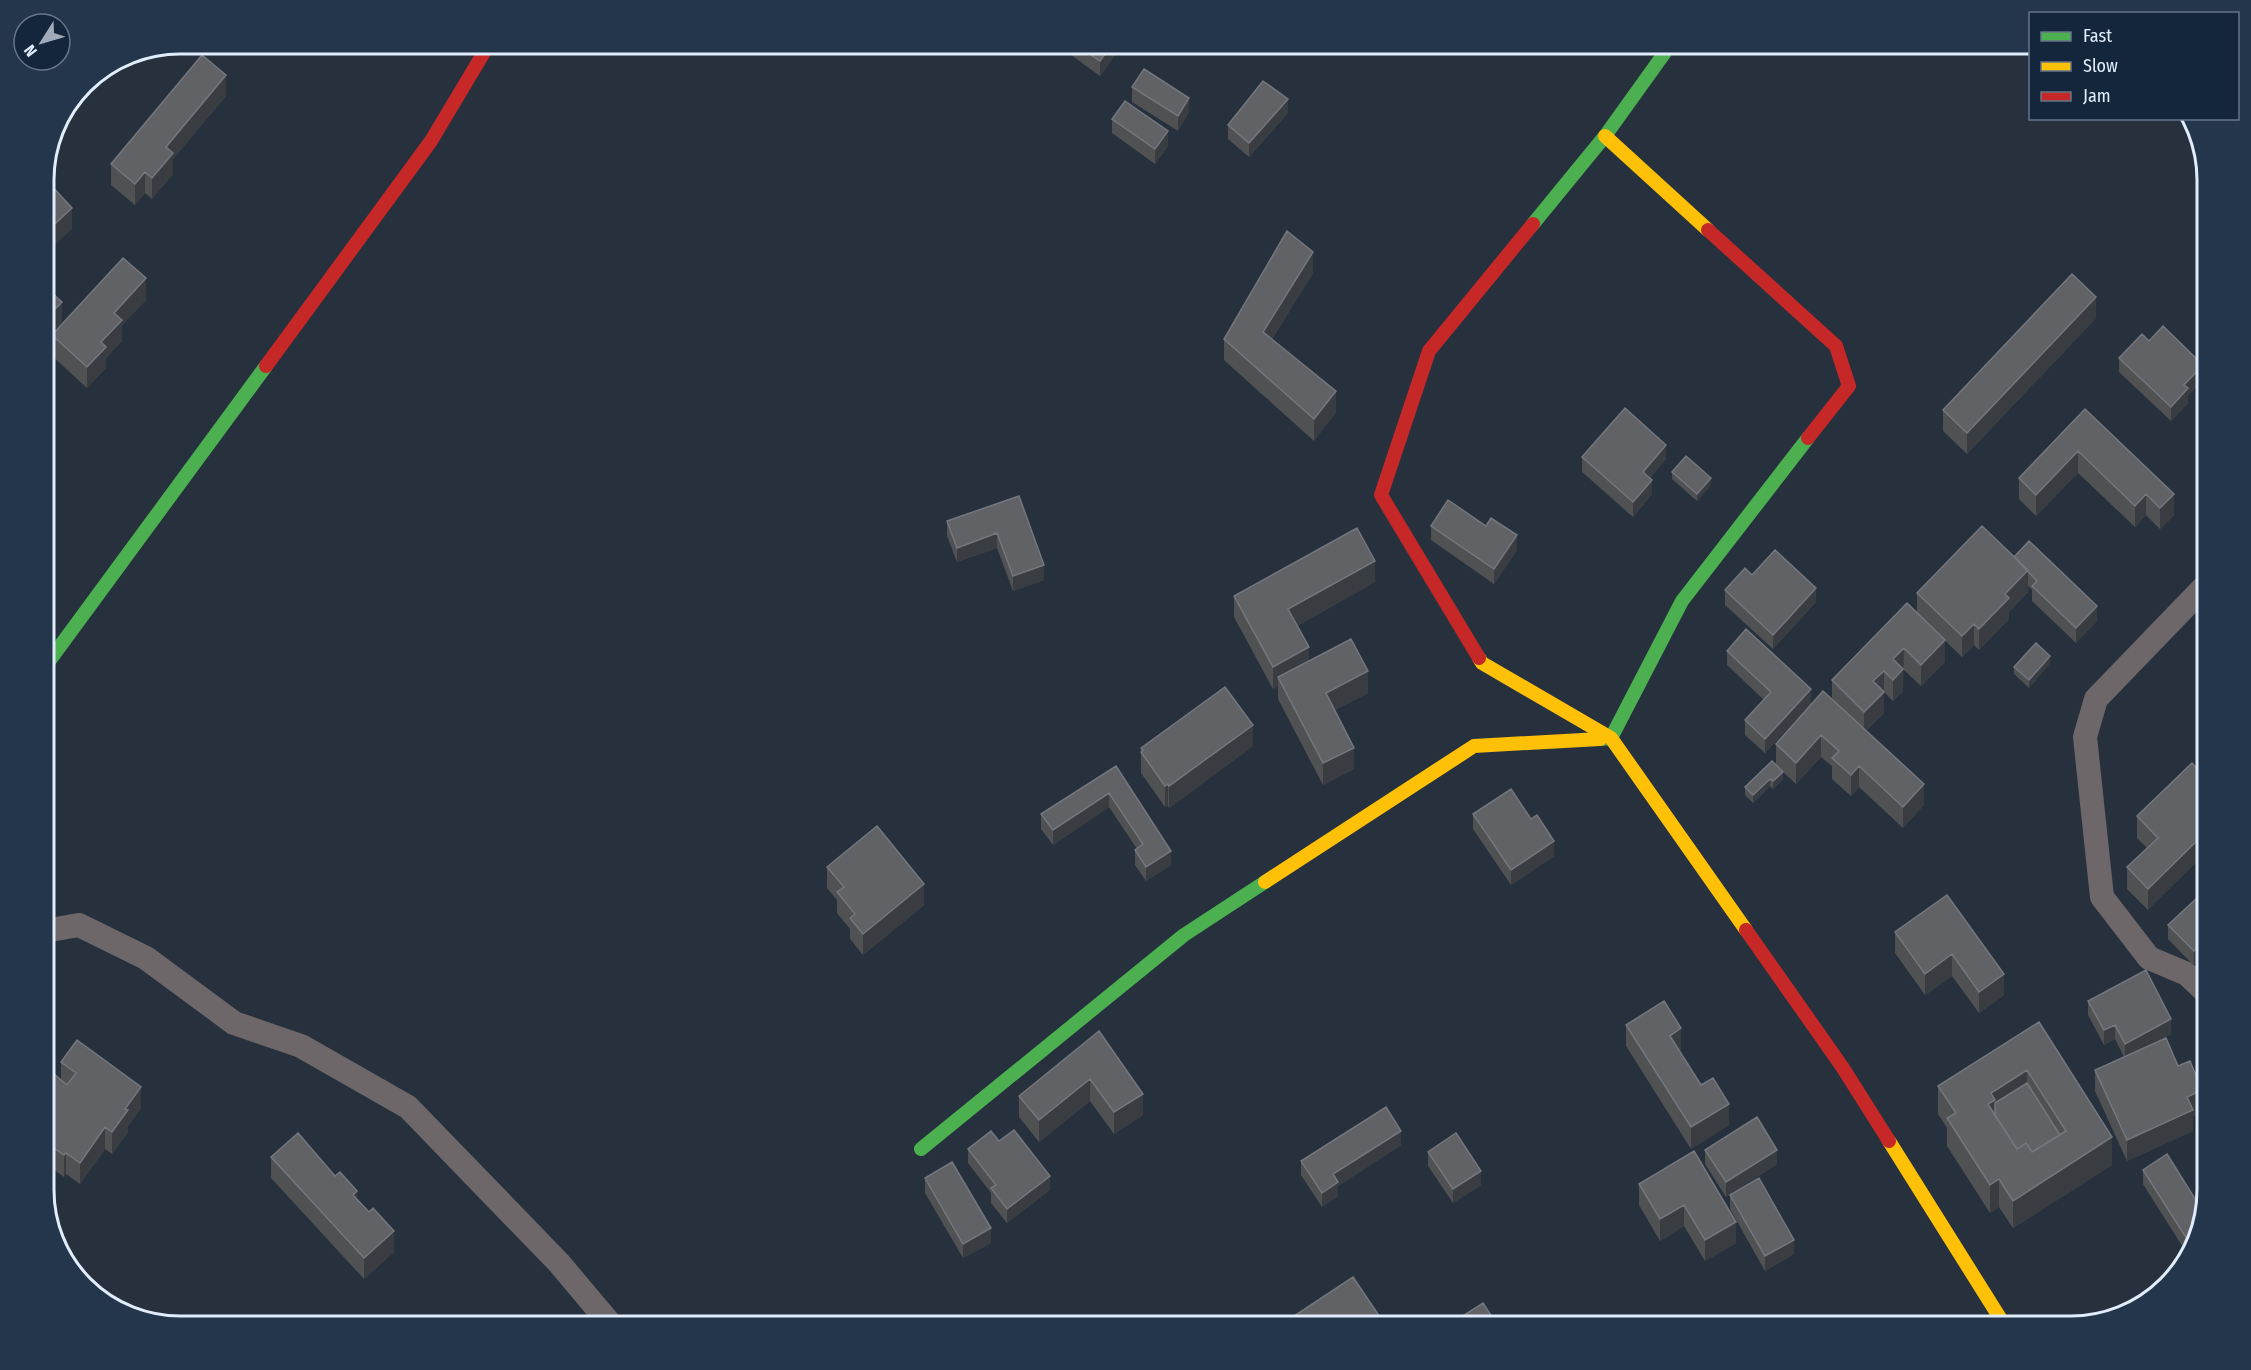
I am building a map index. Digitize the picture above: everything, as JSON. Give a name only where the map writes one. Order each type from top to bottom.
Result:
[{"type":"street","points":[[54,654],[432,141],[483,54]]},
{"type":"street","points":[[1664,54],[1605,136],[1429,351],[1381,495],[1482,663],[1611,738],[1842,1068],[1999,1316]]},
{"type":"street","points":[[1605,136],[1836,346],[1849,386],[1682,601],[1611,738]]},
{"type":"street","points":[[2197,594],[2096,699],[2085,737],[2102,897],[2150,958],[2187,974],[2197,984]]},
{"type":"street","points":[[921,1149],[1184,935],[1474,746],[1611,738]]},
{"type":"street","points":[[54,929],[80,925],[146,958],[234,1023],[301,1046],[408,1107],[559,1263],[604,1316]]},
{"type":"building","points":[[1090,54],[1105,54],[1100,61]]},
{"type":"building","points":[[202,55],[226,75],[166,147],[173,153],[152,178],[145,172],[135,184],[111,164]]},
{"type":"building","points":[[1144,69],[1189,98],[1178,116],[1132,87]]},
{"type":"building","points":[[1263,81],[1288,99],[1249,143],[1228,125]]},
{"type":"building","points":[[1125,101],[1168,131],[1155,149],[1112,119]]},
{"type":"building","points":[[54,188],[72,208],[54,225]]},
{"type":"building","points":[[1287,231],[1313,252],[1263,332],[1336,391],[1314,419],[1224,339]]},
{"type":"building","points":[[123,258],[146,278],[114,313],[122,320],[101,342],[106,347],[87,367],[54,337],[54,333]]},
{"type":"building","points":[[2072,274],[2096,297],[1967,433],[1943,410]]},
{"type":"building","points":[[54,295],[62,302],[54,310]]},
{"type":"building","points":[[2163,326],[2197,359],[2197,371],[2184,385],[2188,388],[2171,407],[2119,358],[2142,334],[2149,341]]},
{"type":"building","points":[[1625,408],[1666,445],[1643,472],[1652,480],[1633,502],[1582,457]]},
{"type":"building","points":[[2085,409],[2174,494],[2160,508],[2146,494],[2135,506],[2078,451],[2036,495],[2019,478]]},
{"type":"building","points":[[1686,456],[1711,478],[1697,494],[1672,472]]},
{"type":"building","points":[[1019,496],[1044,565],[1013,576],[997,533],[957,548],[947,521]]},
{"type":"building","points":[[1448,500],[1486,526],[1491,518],[1517,535],[1494,569],[1431,526]]},
{"type":"building","points":[[1982,526],[2028,570],[2005,594],[2009,598],[1979,629],[1974,624],[1962,636],[1917,593]]},
{"type":"building","points":[[1357,528],[1375,561],[1288,609],[1309,647],[1273,667],[1234,596]]},
{"type":"building","points":[[2029,541],[2097,606],[2076,628],[2032,586],[2037,581],[2014,557]]},
{"type":"building","points":[[1775,550],[1816,588],[1773,635],[1725,590],[1745,568],[1752,575]]},
{"type":"building","points":[[1907,603],[1945,640],[1921,665],[1904,648],[1893,659],[1903,669],[1893,680],[1884,671],[1873,681],[1884,692],[1864,712],[1832,680]]},
{"type":"building","points":[[1746,629],[1811,689],[1765,739],[1745,720],[1771,692],[1727,651]]},
{"type":"building","points":[[1351,639],[1368,671],[1326,693],[1354,748],[1323,763],[1278,677]]},
{"type":"building","points":[[2036,643],[2050,656],[2029,680],[2014,667]]},
{"type":"building","points":[[1225,687],[1253,725],[1169,786],[1168,784],[1165,786],[1141,752],[1143,750],[1141,748]]},
{"type":"building","points":[[1823,691],[1924,784],[1903,807],[1859,766],[1851,775],[1832,758],[1839,751],[1821,735],[1796,763],[1776,744]]},
{"type":"building","points":[[1772,761],[1783,772],[1773,781],[1770,779],[1753,795],[1745,787]]},
{"type":"building","points":[[2192,763],[2197,768],[2197,841],[2148,889],[2127,867],[2158,838],[2137,816]]},
{"type":"building","points":[[1116,766],[1171,851],[1146,867],[1135,850],[1143,844],[1109,793],[1053,830],[1041,814]]},
{"type":"building","points":[[1511,789],[1531,819],[1537,815],[1554,841],[1511,870],[1473,814]]},
{"type":"building","points":[[877,826],[924,884],[863,934],[850,918],[855,914],[837,892],[844,887],[827,867]]},
{"type":"building","points":[[1947,895],[2004,974],[1979,992],[1952,954],[1925,974],[1895,932]]},
{"type":"building","points":[[2197,898],[2197,948],[2194,951],[2168,925]]},
{"type":"building","points":[[2146,970],[2171,1019],[2125,1044],[2115,1025],[2104,1030],[2088,1001]]},
{"type":"building","points":[[1664,1001],[1681,1028],[1670,1036],[1701,1085],[1713,1078],[1729,1104],[1691,1127],[1626,1025]]},
{"type":"building","points":[[2039,1022],[2112,1137],[2013,1201],[1999,1179],[1990,1185],[1947,1118],[1956,1113],[1938,1086]],"holes":[[[2027,1070],[2066,1131],[2032,1152],[2026,1143],[2017,1149],[1988,1104],[1995,1100],[1991,1093]]]},
{"type":"building","points":[[1099,1031],[1143,1094],[1114,1112],[1090,1079],[1039,1120],[1019,1096]]},
{"type":"building","points":[[2166,1038],[2178,1066],[2190,1061],[2197,1078],[2197,1092],[2187,1097],[2193,1110],[2127,1140],[2095,1070]]},
{"type":"building","points":[[77,1040],[141,1087],[112,1132],[105,1127],[80,1163],[66,1153],[64,1155],[54,1148],[54,1074],[67,1085],[76,1073],[61,1062]]},
{"type":"building","points":[[2027,1083],[2060,1135],[2032,1152],[2026,1143],[2017,1149],[1994,1114],[1995,1103]]},
{"type":"building","points":[[1386,1107],[1401,1131],[1333,1174],[1338,1182],[1322,1193],[1301,1161]]},
{"type":"building","points":[[1757,1117],[1777,1150],[1726,1182],[1705,1150]]},
{"type":"building","points":[[1014,1130],[1050,1176],[1007,1209],[991,1188],[996,1185],[968,1149],[991,1131],[999,1141]]},
{"type":"building","points":[[298,1133],[335,1176],[340,1172],[357,1191],[353,1195],[369,1212],[373,1208],[394,1231],[364,1258],[271,1157]]},
{"type":"building","points":[[1456,1133],[1481,1171],[1453,1189],[1428,1152]]},
{"type":"building","points":[[1694,1151],[1736,1222],[1705,1240],[1684,1205],[1660,1219],[1639,1184]]},
{"type":"building","points":[[2167,1154],[2196,1201],[2193,1222],[2187,1239],[2143,1170]]},
{"type":"building","points":[[952,1162],[991,1228],[963,1244],[925,1178]]},
{"type":"building","points":[[1759,1178],[1794,1240],[1765,1256],[1730,1195]]},
{"type":"building","points":[[1353,1277],[1379,1316],[1294,1316]]},
{"type":"building","points":[[1483,1303],[1491,1316],[1463,1316]]},
{"type":"traffic: fast","points":[[1533,224],[1605,136],[1664,54]]},
{"type":"traffic: fast","points":[[54,654],[266,366]]},
{"type":"traffic: fast","points":[[1600,739],[1611,738],[1682,601],[1808,438]]},
{"type":"traffic: fast","points":[[921,1149],[1184,935],[1265,882]]},
{"type":"traffic: slow","points":[[1605,136],[1708,230]]},
{"type":"traffic: slow","points":[[1479,658],[1482,663],[1611,738],[1746,930]]},
{"type":"traffic: slow","points":[[1265,882],[1474,746],[1600,739]]},
{"type":"traffic: slow","points":[[1889,1141],[1999,1316]]},
{"type":"traffic: jam","points":[[266,366],[431,141],[483,54]]},
{"type":"traffic: jam","points":[[1479,658],[1381,495],[1429,351],[1533,224]]},
{"type":"traffic: jam","points":[[1708,230],[1836,346],[1849,386],[1808,438]]},
{"type":"traffic: jam","points":[[1746,930],[1843,1068],[1889,1141]]}]
